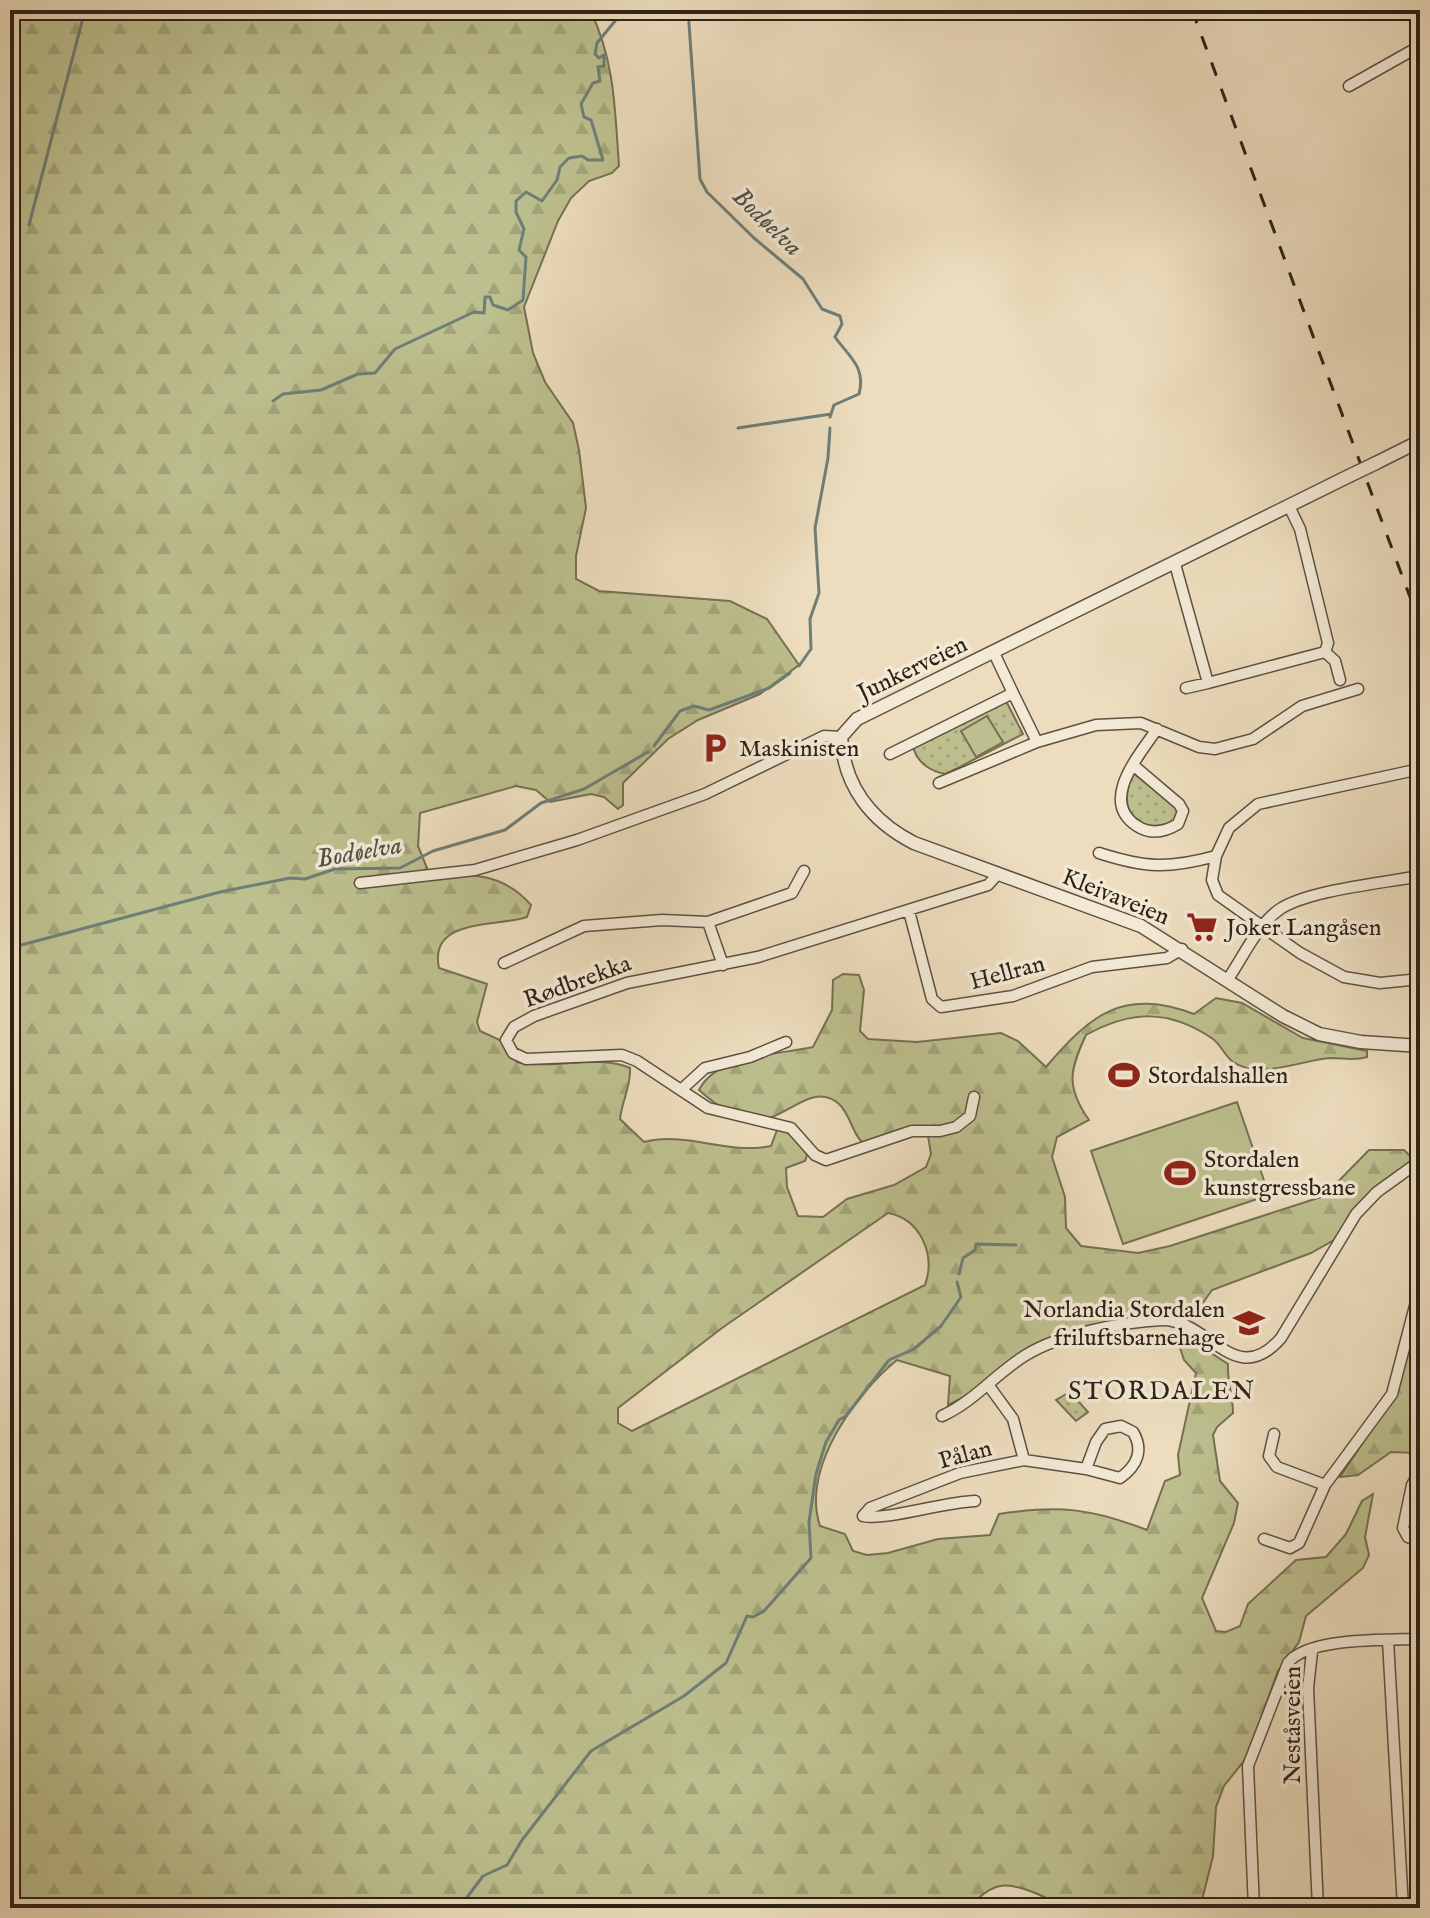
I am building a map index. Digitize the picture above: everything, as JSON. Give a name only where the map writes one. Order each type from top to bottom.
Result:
[{"type":"street","points":[[1349,86],[1420,46]]},
{"type":"street","name":"Junkerveien","points":[[360,883],[475,870],[705,794],[824,736],[841,737],[857,719],[1420,441]]},
{"type":"street","points":[[1289,506],[1300,529],[1328,643],[1325,652]]},
{"type":"street","points":[[1175,564],[1208,683]]},
{"type":"street","points":[[1325,652],[1335,661],[1340,680]]},
{"type":"street","points":[[1186,688],[1325,652]]},
{"type":"street","points":[[994,653],[1037,742]]},
{"type":"street","points":[[939,783],[1037,742],[1096,725],[1141,723],[1199,747],[1235,745],[1253,739],[1302,706],[1358,689]]},
{"type":"street","points":[[890,754],[1013,693]]},
{"type":"street","points":[[1133,765],[1179,804],[1183,811],[1178,824],[1156,832],[1133,824],[1121,801],[1122,785],[1133,765],[1157,729]]},
{"type":"street","name":"Kleivaveien","points":[[841,737],[843,762],[852,785],[881,822],[914,843],[1119,917],[1182,949],[1283,1016],[1319,1034],[1361,1042],[1420,1046]]},
{"type":"street","points":[[1420,769],[1258,804],[1229,828],[1212,873],[1214,891],[1262,929],[1324,969],[1344,977],[1380,983],[1420,979]]},
{"type":"street","points":[[1099,853],[1157,867],[1216,856]]},
{"type":"street","points":[[504,963],[592,924],[708,922],[788,896],[796,890],[804,871]]},
{"type":"street","name":"Rødbrekka","points":[[974,1097],[970,1116],[956,1127],[940,1131],[912,1131],[826,1160],[815,1155],[798,1132],[780,1122],[721,1112],[622,1055],[526,1059],[513,1053],[506,1040],[514,1027],[534,1016],[627,983],[723,965],[909,911],[988,885],[997,875]]},
{"type":"street","points":[[1228,979],[1262,929],[1281,909],[1293,903],[1420,876]]},
{"type":"street","name":"Hellran","points":[[909,911],[932,999],[941,1007],[1013,996],[1092,967],[1167,958],[1182,949]]},
{"type":"street","points":[[708,922],[723,965]]},
{"type":"street","points":[[681,1090],[700,1070],[750,1057],[786,1042]]},
{"type":"street","points":[[942,1416],[961,1407],[1018,1360],[1051,1342],[1153,1321],[1184,1324],[1231,1354],[1246,1357],[1262,1354],[1281,1338],[1356,1214],[1377,1192],[1420,1161]]},
{"type":"street","points":[[1264,1539],[1295,1546],[1325,1485],[1392,1394],[1420,1287]]},
{"type":"street","points":[[989,1386],[1013,1419],[1024,1460]]},
{"type":"street","name":"Pålan","points":[[975,1501],[939,1503],[877,1518],[863,1516],[870,1508],[960,1473],[1024,1460],[1086,1469],[1120,1478],[1128,1473],[1139,1452],[1133,1432],[1121,1426],[1105,1429],[1096,1442],[1086,1469]]},
{"type":"street","points":[[1274,1434],[1269,1456],[1277,1467],[1325,1485]]},
{"type":"street","points":[[1420,1471],[1412,1485],[1403,1528],[1408,1537],[1420,1541]]},
{"type":"street","name":"Neståsveien","points":[[1318,1908],[1308,1688],[1312,1652],[1335,1643],[1420,1639]]},
{"type":"street","points":[[1388,1640],[1403,1908]]},
{"type":"street","points":[[1254,1908],[1248,1766],[1285,1668],[1295,1655],[1312,1652]]},
{"type":"green space","points":[[10,10],[591,12],[609,68],[619,166],[612,173],[589,181],[571,198],[558,221],[524,307],[533,353],[545,382],[573,423],[579,450],[586,508],[576,556],[576,579],[599,591],[730,601],[767,619],[799,665],[760,694],[698,720],[668,739],[623,783],[623,805],[618,809],[604,797],[591,794],[550,802],[536,790],[516,786],[420,813],[418,846],[431,878],[459,875],[485,877],[509,886],[531,905],[527,917],[455,932],[444,940],[438,952],[439,968],[487,984],[477,1022],[480,1031],[502,1041],[517,1062],[603,1062],[630,1068],[620,1119],[644,1142],[675,1139],[755,1148],[771,1146],[777,1130],[793,1131],[807,1155],[805,1161],[786,1168],[787,1187],[798,1216],[823,1217],[847,1199],[894,1185],[926,1167],[931,1154],[928,1136],[918,1132],[865,1145],[843,1109],[830,1098],[811,1098],[774,1116],[755,1120],[729,1112],[699,1090],[719,1069],[734,1063],[813,1047],[832,1010],[833,980],[843,974],[859,975],[864,990],[860,1031],[868,1039],[917,1042],[1001,1033],[1018,1041],[1046,1067],[1078,1033],[1110,1011],[1128,1005],[1147,1004],[1194,1014],[1216,998],[1242,1003],[1303,1038],[1367,1051],[1367,1057],[1362,1058],[1319,1059],[1281,1068],[1256,1069],[1233,1062],[1216,1041],[1197,1029],[1165,1018],[1134,1017],[1086,1035],[1072,1079],[1076,1098],[1089,1120],[1057,1137],[1052,1157],[1065,1197],[1066,1228],[1081,1246],[1138,1253],[1170,1246],[1324,1196],[1369,1150],[1404,1150],[1414,1160],[1364,1198],[1334,1240],[1311,1253],[1212,1290],[1193,1317],[1187,1320],[1157,1316],[1057,1335],[1031,1346],[970,1394],[948,1405],[950,1376],[897,1360],[865,1392],[836,1434],[818,1481],[816,1504],[820,1526],[845,1534],[853,1551],[867,1555],[888,1553],[938,1539],[990,1535],[999,1514],[1021,1511],[1074,1510],[1147,1530],[1165,1481],[1180,1475],[1178,1455],[1196,1373],[1184,1360],[1179,1345],[1186,1337],[1228,1364],[1233,1406],[1233,1413],[1217,1427],[1213,1435],[1220,1481],[1238,1503],[1234,1523],[1202,1598],[1216,1631],[1226,1632],[1240,1626],[1248,1604],[1296,1560],[1326,1557],[1346,1534],[1362,1501],[1373,1494],[1365,1537],[1369,1555],[1363,1568],[1306,1616],[1299,1642],[1278,1671],[1247,1757],[1224,1786],[1216,1807],[1213,1856],[1200,1908],[1054,1908],[1041,1896],[1007,1885],[984,1893],[968,1908],[10,1908]],"holes":[[[888,1213],[917,1230],[927,1250],[925,1285],[632,1431],[618,1423],[618,1408],[722,1328]]]},
{"type":"green space","points":[[1006,701],[1023,734],[946,774],[935,771],[917,757],[913,746]]},
{"type":"green space","points":[[987,716],[1003,742],[976,757],[961,731]]},
{"type":"green space","points":[[1133,773],[1178,808],[1174,822],[1148,825],[1132,817],[1127,798]]},
{"type":"green space","name":"Stordalen kunstgressbane","points":[[1237,1102],[1269,1195],[1123,1244],[1091,1151]]},
{"type":"green space","points":[[1420,1301],[1417,1453],[1391,1452],[1358,1475],[1340,1477],[1397,1392]]},
{"type":"green space","points":[[1070,1392],[1088,1412],[1076,1421],[1056,1400]]},
{"type":"waterway","points":[[29,225],[85,10]]},
{"type":"waterway","points":[[273,401],[283,394],[321,390],[358,374],[375,373],[395,349],[474,312],[484,313],[485,297],[490,297],[493,305],[508,310],[523,300],[526,257],[519,250],[524,229],[516,212],[516,201],[526,192],[542,201],[557,180],[560,167],[569,158],[582,156],[588,160],[603,160],[591,120],[584,117],[581,104],[593,83],[600,81],[598,67],[604,66],[604,55],[599,58],[595,54],[597,43],[624,10]]},
{"type":"waterway","name":"Bodøelva","points":[[688,10],[700,179],[707,192],[754,238],[803,279],[822,309],[840,316],[842,324],[835,337],[855,363],[861,385],[859,394],[834,405],[830,417]]},
{"type":"waterway","points":[[738,428],[831,414]]},
{"type":"waterway","name":"Bodøelva","points":[[799,666],[811,649],[810,619],[819,593],[815,528],[828,458],[830,428]]},
{"type":"waterway","name":"Bodøelva","points":[[654,746],[680,711],[694,706],[709,710],[769,688],[790,673]]},
{"type":"waterway","name":"Bodøelva","points":[[10,948],[220,892],[290,878],[305,879],[335,869],[400,868],[433,851],[505,830],[541,803],[584,789],[648,752]]},
{"type":"waterway","points":[[959,1274],[963,1258],[975,1250],[976,1244],[1016,1245]]},
{"type":"waterway","points":[[459,1908],[483,1876],[507,1865],[522,1840],[591,1751],[684,1696],[726,1663],[747,1616],[753,1617],[764,1611],[811,1558],[809,1522],[816,1474],[826,1442],[839,1420],[846,1416],[889,1360],[914,1349],[941,1326],[961,1297],[957,1282]]},
{"type":"railway","points":[[1192,10],[1420,624]]},
{"type":"place","name":"Maskinisten","points":[[715,748]]},
{"type":"place","name":"Joker Langåsen","points":[[1202,927]]},
{"type":"place","name":"Stordalshallen","points":[[1124,1075]]},
{"type":"place","name":"Stordalen kunstgressbane","points":[[1180,1173]]},
{"type":"place","name":"Norlandia Stordalen friluftsbarnehage","points":[[1249,1323]]},
{"type":"district","name":"STORDALEN","points":[[1162,1390]]}]
